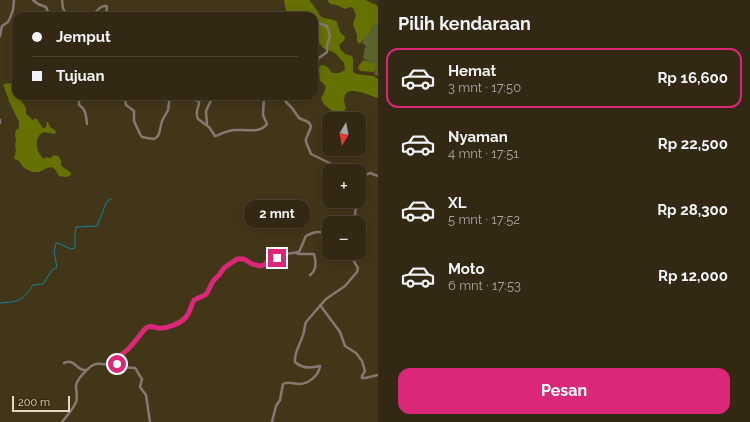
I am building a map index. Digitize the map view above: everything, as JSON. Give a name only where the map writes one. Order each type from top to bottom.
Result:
[{"type":"street","points":[[12,12],[14,0]]},
{"type":"street","points":[[33,0],[46,7],[48,12]]},
{"type":"street","points":[[62,0],[65,12]]},
{"type":"street","points":[[96,12],[104,5],[107,7],[106,12]]},
{"type":"street","points":[[0,36],[2,26],[8,22],[12,15]]},
{"type":"street","points":[[318,23],[327,26],[330,36],[327,45],[327,52],[318,58]]},
{"type":"street","points":[[79,100],[79,105],[85,112],[87,124]]},
{"type":"street","points":[[125,100],[126,106],[134,111],[134,121],[140,134],[142,137],[151,139],[157,137],[159,134],[162,121],[168,110],[169,100]]},
{"type":"street","points":[[195,100],[199,101],[196,109],[197,117],[215,136],[228,131],[252,131],[264,128],[267,124],[263,115],[264,100]]},
{"type":"street","points":[[207,126],[206,111],[211,100]]},
{"type":"street","points":[[286,102],[299,118],[310,124],[311,127],[306,142],[311,154],[332,164]]},
{"type":"street","points":[[366,175],[370,173],[378,176]]},
{"type":"street","points":[[62,422],[76,402],[77,382],[94,364],[107,365],[113,361],[128,349],[148,327],[163,328],[177,324],[183,320],[194,300],[207,293],[213,281],[224,268],[237,259],[242,259],[254,265],[264,265],[270,260],[300,251],[305,238],[316,232],[322,233]]},
{"type":"street","points":[[296,252],[299,254],[314,254],[315,269],[314,273],[310,275]]},
{"type":"street","points":[[272,422],[276,406],[280,400],[283,384],[287,382],[299,384],[306,383],[316,376],[320,370],[320,366],[310,368],[299,366],[295,362],[297,351],[303,336],[304,325],[326,299],[345,286],[357,272],[358,268],[353,260]]},
{"type":"street","points":[[320,305],[342,334],[346,346],[356,353],[362,361],[365,368],[362,378],[378,375]]},
{"type":"street","points":[[113,361],[122,367],[136,369],[142,379],[140,387],[146,395],[150,422]]},
{"type":"street","points":[[64,363],[70,362],[80,370],[85,371],[89,369]]},
{"type":"green space","points":[[284,0],[309,0],[318,12],[286,12]]},
{"type":"green space","points":[[327,0],[366,0],[375,4],[378,7],[378,24],[375,24],[360,44],[357,42],[357,35],[353,24],[356,15],[353,8],[350,7],[345,9],[337,5],[330,4]]},
{"type":"green space","points":[[318,12],[320,16],[337,22],[340,32],[345,37],[344,41],[340,44],[340,49],[345,54],[352,56],[353,72],[356,74],[373,76],[378,79],[378,98],[364,93],[353,91],[348,92],[345,95],[344,100],[346,109],[343,112],[332,111],[322,102],[321,99],[326,87],[320,81],[319,68],[321,65],[327,67],[332,73],[339,73],[345,70],[344,63],[333,52],[323,48],[318,41]]},
{"type":"green space","points":[[375,23],[378,24],[378,76],[374,74],[376,68],[363,58],[366,46],[362,43],[363,38],[370,32]]},
{"type":"green space","points":[[364,60],[375,64],[376,68],[374,72],[361,71],[358,69],[359,65]]},
{"type":"green space","points":[[10,83],[12,85],[12,100],[21,100],[26,108],[26,114],[32,120],[36,118],[43,128],[46,127],[48,122],[50,127],[56,131],[55,134],[43,132],[40,135],[37,142],[39,153],[44,159],[46,157],[50,158],[54,155],[58,156],[61,160],[62,166],[71,173],[70,176],[59,176],[52,167],[39,172],[32,172],[24,168],[18,160],[14,159],[16,150],[15,135],[16,130],[19,128],[19,122],[3,84]]},
{"type":"waterway","points":[[0,303],[20,300],[33,285],[43,284],[52,270],[57,267],[54,252],[56,243],[71,249],[75,248],[76,227],[97,226],[107,201],[111,199]]},
{"type":"route","points":[[117,364],[113,361],[125,352],[146,328],[150,326],[159,328],[166,327],[177,324],[183,320],[194,300],[205,295],[213,281],[224,268],[237,259],[244,259],[254,265],[261,266],[266,262],[277,258]]}]
